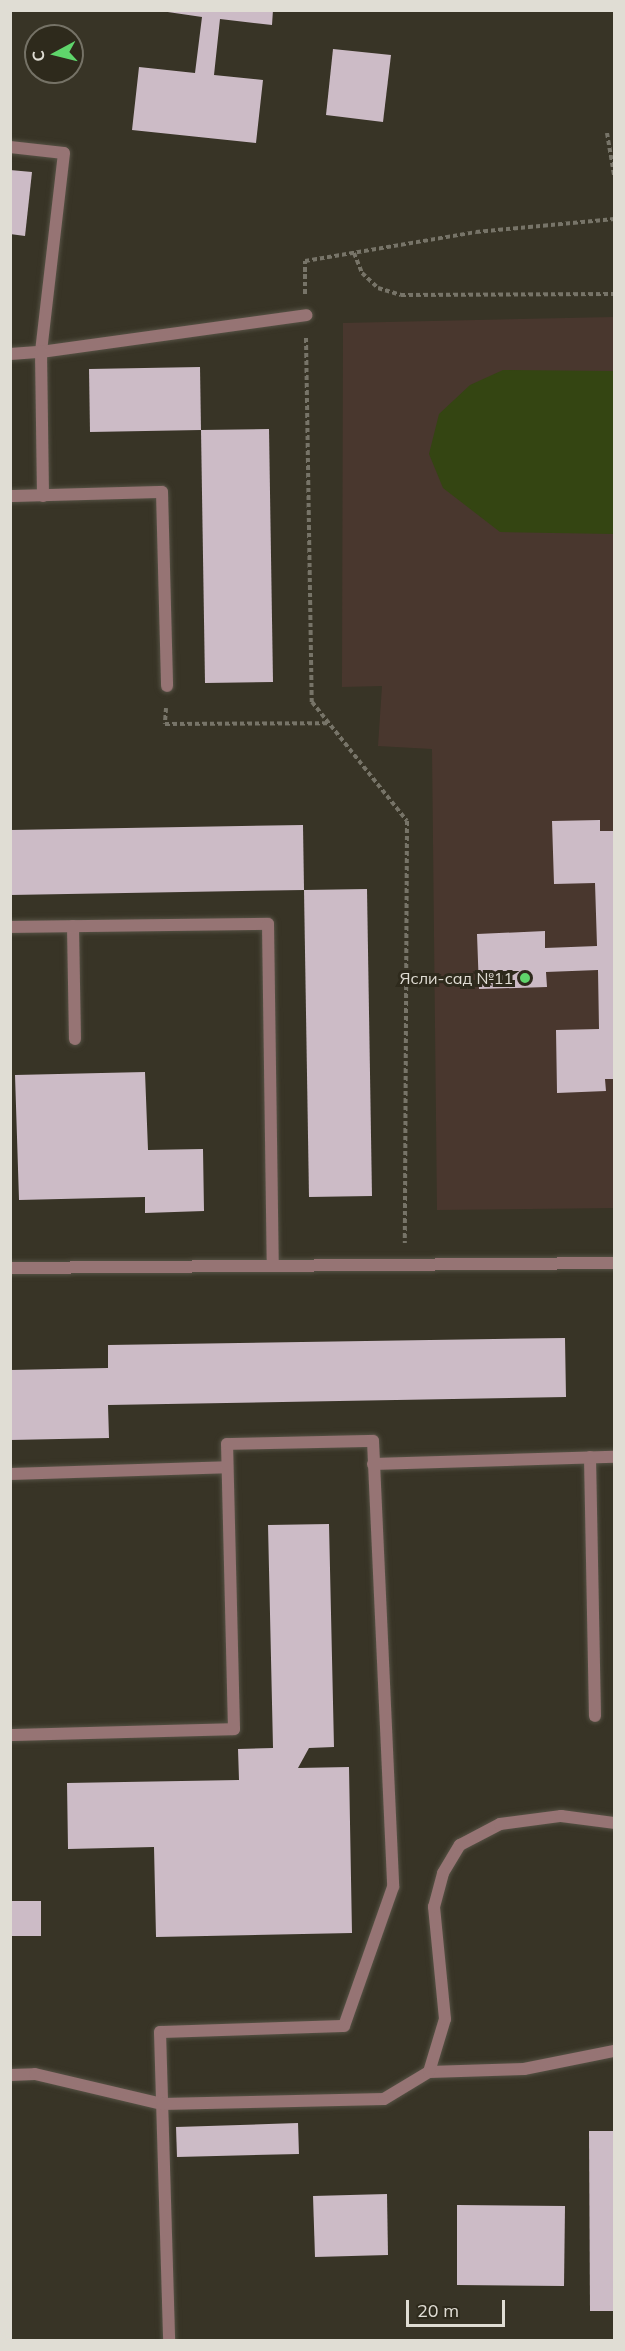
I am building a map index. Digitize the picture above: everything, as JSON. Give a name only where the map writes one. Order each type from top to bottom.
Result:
[{"type":"lane","points":[[10,147],[64,153],[41,352],[43,496]]},
{"type":"lane","points":[[10,354],[41,352],[306,315]]},
{"type":"lane","points":[[10,496],[162,492],[167,686]]},
{"type":"lane","points":[[11,927],[268,924],[273,1266]]},
{"type":"lane","points":[[73,926],[75,1039]]},
{"type":"lane","points":[[10,1268],[615,1263]]},
{"type":"lane","points":[[10,1736],[234,1729],[227,1444],[372,1441],[393,1887],[344,2026],[160,2032],[169,2340]]},
{"type":"lane","points":[[590,1457],[594,1716]]},
{"type":"lane","points":[[373,1464],[615,1457]]},
{"type":"lane","points":[[10,1474],[227,1467]]},
{"type":"lane","points":[[429,2072],[445,2019],[434,1907],[443,1873],[460,1845],[500,1824],[561,1816],[615,1823]]},
{"type":"lane","points":[[10,2075],[35,2074],[162,2104],[384,2099],[429,2072],[524,2069],[615,2051]]},
{"type":"path","points":[[607,133],[615,175]]},
{"type":"path","points":[[405,1264],[407,821],[312,702],[304,261],[476,232],[615,219]]},
{"type":"path","points":[[354,253],[362,273],[378,288],[401,295],[615,294]]},
{"type":"path","points":[[167,686],[165,724],[329,723]]},
{"type":"shaded area","points":[[614,317],[614,1208],[437,1210],[432,749],[378,746],[382,686],[342,687],[343,323]]},
{"type":"green space","points":[[503,370],[614,371],[614,534],[500,532],[443,488],[429,454],[439,414],[470,385]]},
{"type":"building","points":[[154,10],[273,10],[272,25],[220,19],[214,75],[263,80],[256,143],[132,130],[139,67],[195,73],[202,17]]},
{"type":"building","points":[[333,49],[391,55],[383,122],[326,115]]},
{"type":"building","points":[[10,170],[32,172],[25,236],[10,234]]},
{"type":"building","points":[[200,367],[201,430],[90,432],[89,369]]},
{"type":"building","points":[[269,429],[273,682],[205,683],[201,430]]},
{"type":"building","points":[[600,820],[600,831],[614,831],[614,1079],[605,1079],[606,1091],[557,1093],[556,1030],[599,1029],[598,970],[546,972],[547,987],[479,989],[477,934],[545,931],[545,948],[597,946],[595,883],[554,884],[552,821]]},
{"type":"building","points":[[303,825],[304,890],[10,895],[10,830]]},
{"type":"building","points":[[367,889],[372,1196],[309,1197],[304,890]]},
{"type":"building","points":[[145,1072],[148,1150],[203,1149],[204,1211],[145,1213],[145,1197],[19,1200],[15,1075]]},
{"type":"building","points":[[565,1338],[566,1397],[108,1405],[109,1438],[10,1440],[10,1370],[108,1368],[108,1345]]},
{"type":"building","points":[[329,1524],[334,1747],[309,1748],[298,1768],[349,1767],[352,1933],[156,1937],[154,1847],[68,1849],[67,1783],[239,1780],[238,1749],[273,1748],[268,1525]]},
{"type":"building","points":[[10,1901],[41,1901],[41,1936],[10,1936]]},
{"type":"building","points":[[298,2123],[299,2154],[177,2157],[176,2127]]},
{"type":"building","points":[[589,2131],[614,2131],[614,2311],[590,2311]]},
{"type":"building","points":[[387,2194],[388,2255],[315,2257],[313,2196]]},
{"type":"building","points":[[457,2205],[565,2206],[564,2286],[457,2285]]},
{"type":"place","name":"Ясли-сад №11","points":[[525,978]]}]
